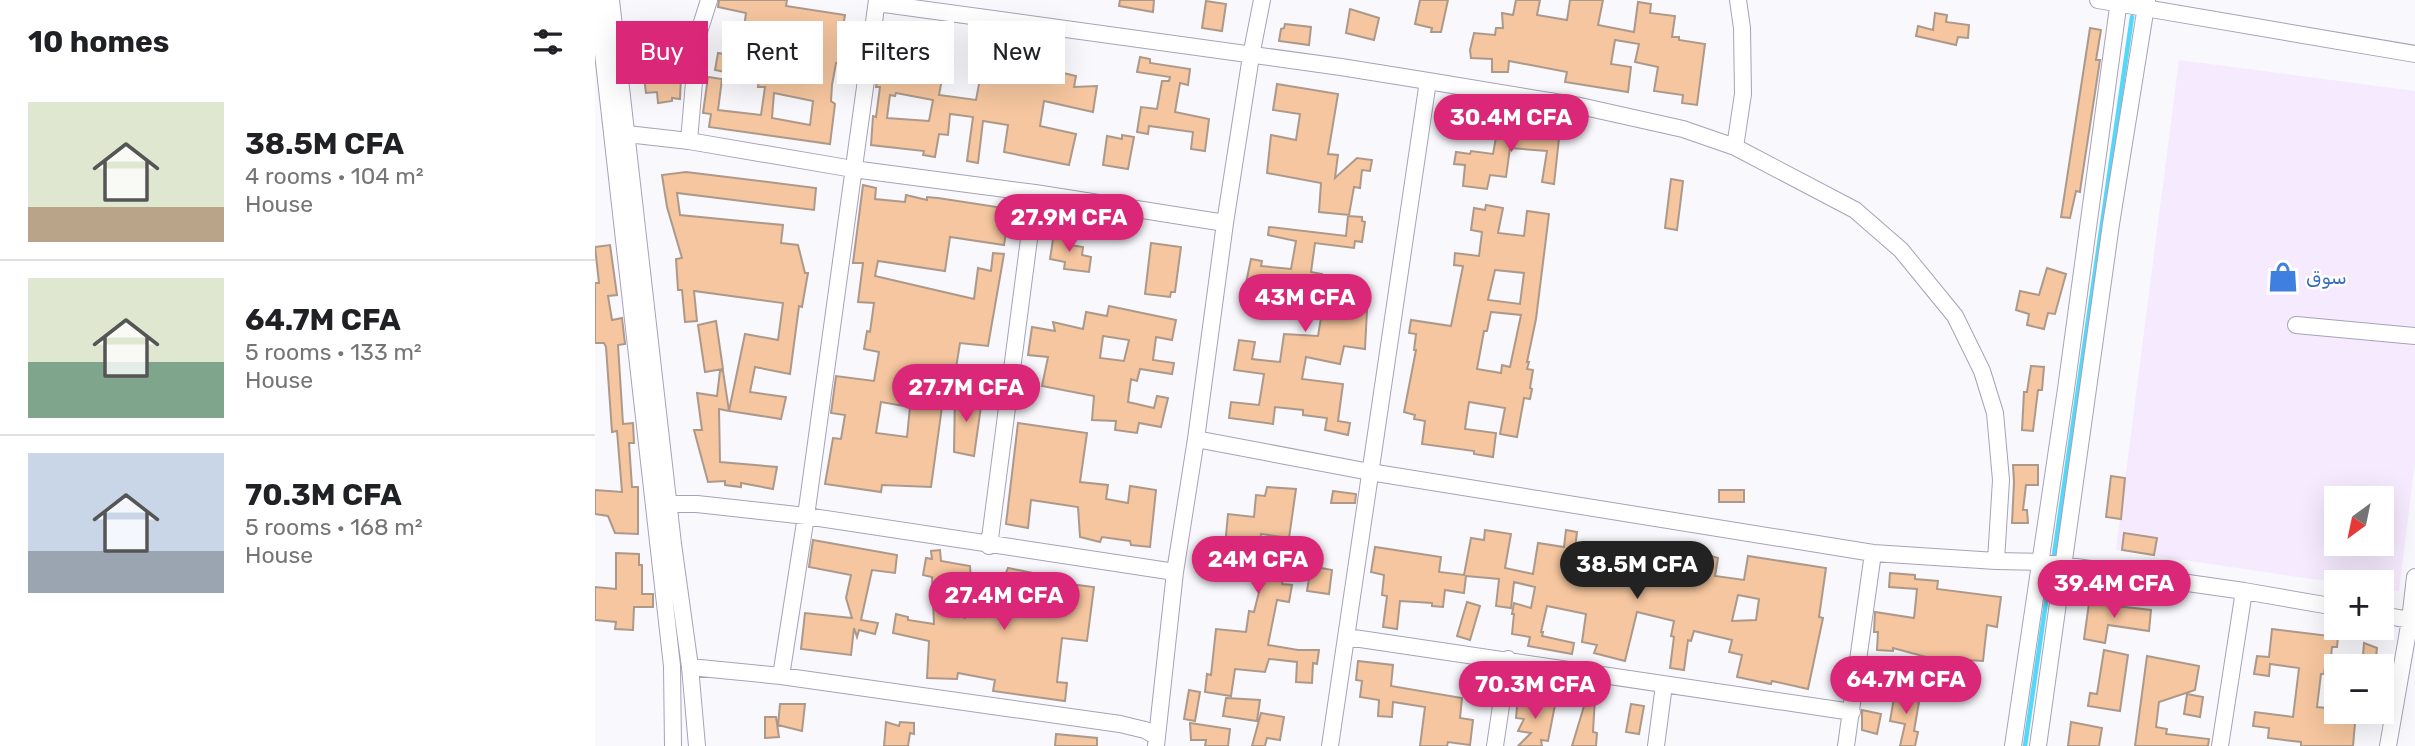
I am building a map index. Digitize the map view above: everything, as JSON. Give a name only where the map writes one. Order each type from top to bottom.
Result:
[{"type":"street","points":[[597,0],[600,72],[649,455],[672,666],[673,746]]},
{"type":"street","points":[[611,0],[697,746]]},
{"type":"street","points":[[689,141],[695,52],[709,0]]},
{"type":"street","points":[[1156,742],[1175,572],[1225,223],[1262,0]]},
{"type":"street","points":[[1735,147],[1743,94],[1742,27],[1738,0]]},
{"type":"street","points":[[2098,0],[2146,4],[2415,54]]},
{"type":"street","points":[[781,676],[806,516],[877,1],[1428,81],[1580,106],[1683,129],[1735,147],[1855,210],[1901,250],[1955,316],[1982,371],[1995,413],[2001,480],[1996,561]]},
{"type":"street","points":[[2013,746],[2102,137],[2119,2]]},
{"type":"street","points":[[2038,746],[2111,223],[2146,4]]},
{"type":"street","points":[[1330,746],[1428,81]]},
{"type":"street","points":[[627,134],[689,141],[853,169],[1035,193],[1225,223]]},
{"type":"street","points":[[989,545],[1035,193]]},
{"type":"street","points":[[2296,324],[2415,336]]},
{"type":"street","points":[[1196,439],[1370,472],[1873,553],[2041,562],[2324,605]]},
{"type":"street","points":[[653,504],[697,504],[806,516],[1175,572]]},
{"type":"street","points":[[1846,746],[1873,553]]},
{"type":"street","points":[[2388,746],[2412,620],[2415,577]]},
{"type":"street","points":[[2220,746],[2243,591]]},
{"type":"street","points":[[2394,617],[2412,620]]},
{"type":"street","points":[[1347,636],[1852,712]]},
{"type":"street","points":[[1495,746],[1508,659]]},
{"type":"street","points":[[690,667],[781,676],[1128,725],[1146,730],[1156,742]]},
{"type":"street","points":[[1656,746],[1664,685]]},
{"type":"shaded area","name":"سوق","points":[[2179,60],[2415,91],[2415,463],[2399,591],[2394,590],[2394,570],[2324,570],[2324,581],[2116,550]]},
{"type":"building","points":[[719,0],[787,0],[786,6],[845,15],[844,21],[837,21],[837,63],[831,101],[835,104],[830,144],[709,127],[711,114],[703,113],[708,77],[722,79],[718,110],[761,115],[765,87],[758,87],[758,84],[823,84],[823,21],[745,21],[746,13],[718,7]],"holes":[[[774,93],[813,101],[810,125],[772,118]]]},
{"type":"building","points":[[1120,0],[1154,0],[1153,12],[1119,6]]},
{"type":"building","points":[[1420,0],[1448,0],[1441,32],[1431,32],[1432,28],[1415,24]]},
{"type":"building","points":[[1516,0],[1540,0],[1537,15],[1567,20],[1570,0],[1603,0],[1598,25],[1634,32],[1638,2],[1651,4],[1650,13],[1675,16],[1672,37],[1705,44],[1697,105],[1682,103],[1683,95],[1654,91],[1658,67],[1635,62],[1639,44],[1615,40],[1611,64],[1631,67],[1628,92],[1565,82],[1567,72],[1509,61],[1508,72],[1492,72],[1492,59],[1471,58],[1474,33],[1495,35],[1496,28],[1503,28],[1502,13],[1513,15]]},
{"type":"building","points":[[1206,1],[1226,4],[1222,31],[1202,28]]},
{"type":"building","points":[[1350,9],[1379,18],[1374,40],[1346,33]]},
{"type":"building","points":[[1935,13],[1947,15],[1946,22],[1969,25],[1968,38],[1958,37],[1956,45],[1916,36],[1918,26],[1933,30]]},
{"type":"building","points":[[1285,24],[1311,27],[1309,45],[1279,41],[1281,29]]},
{"type":"building","points":[[2090,28],[2101,30],[2096,60],[2100,60],[2080,192],[2076,191],[2070,218],[2061,217]]},
{"type":"building","points":[[718,53],[722,54],[722,71],[715,70]]},
{"type":"building","points":[[1140,57],[1150,59],[1150,63],[1190,69],[1188,85],[1180,83],[1175,112],[1209,119],[1205,151],[1191,149],[1193,132],[1149,126],[1148,134],[1137,132],[1141,107],[1157,109],[1162,81],[1169,81],[1170,77],[1137,72]]},
{"type":"building","points":[[1065,73],[1076,76],[1074,87],[1097,86],[1093,112],[1044,101],[1040,126],[1076,134],[1069,165],[1004,152],[1008,125],[983,121],[978,163],[967,161],[973,117],[950,114],[948,135],[939,134],[935,157],[923,155],[924,151],[871,145],[873,116],[876,117],[880,87],[876,87],[876,84],[941,84],[939,95],[976,100],[979,84],[1065,84]],"holes":[[[896,93],[933,100],[929,121],[887,118],[890,95],[895,96]]]},
{"type":"building","points":[[645,84],[681,84],[680,99],[672,98],[672,101],[658,103],[657,92],[646,93]]},
{"type":"building","points":[[1277,84],[1338,94],[1328,154],[1338,155],[1335,178],[1357,158],[1372,160],[1370,171],[1362,170],[1360,188],[1354,187],[1349,215],[1319,212],[1321,183],[1267,173],[1271,135],[1296,140],[1300,114],[1273,110]]},
{"type":"building","points":[[1522,115],[1538,118],[1536,126],[1560,129],[1554,184],[1542,182],[1547,151],[1510,148],[1506,177],[1490,175],[1487,189],[1463,186],[1465,165],[1454,164],[1456,152],[1493,154],[1497,132],[1518,134]]},
{"type":"building","points":[[1122,135],[1134,137],[1128,169],[1103,165],[1107,136],[1122,139]]},
{"type":"building","points":[[686,172],[816,188],[814,210],[677,193],[680,215],[783,225],[781,243],[798,245],[805,273],[808,273],[802,307],[799,306],[790,374],[755,367],[750,392],[786,397],[781,419],[729,411],[745,334],[778,340],[783,303],[694,291],[697,321],[685,322],[682,290],[678,290],[676,259],[682,258],[667,207],[662,175]]},
{"type":"building","points":[[1671,179],[1683,181],[1677,230],[1665,228]]},
{"type":"building","points":[[863,185],[876,188],[875,199],[905,202],[906,195],[927,200],[927,197],[938,198],[1010,209],[1004,245],[950,237],[945,271],[878,261],[875,276],[974,299],[978,268],[991,271],[993,253],[1004,254],[988,346],[960,343],[952,393],[944,392],[931,487],[882,485],[881,492],[825,484],[833,438],[841,439],[845,415],[831,413],[836,376],[874,381],[879,352],[864,349],[867,331],[870,332],[874,303],[858,302],[863,263],[853,263]],"holes":[[[881,402],[910,407],[907,437],[876,433]]]},
{"type":"building","points":[[1486,205],[1503,208],[1498,233],[1524,236],[1527,211],[1549,214],[1536,319],[1527,362],[1527,369],[1533,370],[1532,389],[1530,399],[1524,398],[1517,437],[1500,434],[1505,408],[1469,402],[1465,429],[1496,433],[1493,457],[1474,454],[1474,451],[1422,444],[1425,421],[1414,419],[1415,415],[1404,412],[1416,350],[1416,334],[1409,333],[1411,320],[1451,326],[1463,266],[1454,265],[1455,253],[1479,256],[1482,232],[1471,230],[1474,208],[1485,210]],"holes":[[[1495,270],[1524,273],[1520,304],[1488,300]],[[1491,312],[1521,315],[1510,367],[1502,365],[1501,373],[1477,369],[1484,331],[1487,331]]]},
{"type":"building","points":[[1348,216],[1362,217],[1365,222],[1362,242],[1355,241],[1354,248],[1315,243],[1311,272],[1322,274],[1321,281],[1340,283],[1340,288],[1352,290],[1350,307],[1367,310],[1365,349],[1344,346],[1340,364],[1306,357],[1302,379],[1343,384],[1338,421],[1350,423],[1348,435],[1325,430],[1327,418],[1303,415],[1303,410],[1275,407],[1273,424],[1229,418],[1231,402],[1259,405],[1264,374],[1234,370],[1239,340],[1255,342],[1252,359],[1280,362],[1284,334],[1318,336],[1322,312],[1320,306],[1294,303],[1294,290],[1246,283],[1251,259],[1262,261],[1261,266],[1291,269],[1296,241],[1268,235],[1269,227],[1346,236]]},
{"type":"building","points":[[1054,233],[1071,236],[1070,245],[1083,247],[1082,255],[1091,257],[1089,272],[1064,269],[1065,262],[1050,259]]},
{"type":"building","points":[[1151,243],[1181,247],[1175,292],[1171,292],[1170,297],[1145,294]]},
{"type":"building","points":[[610,245],[617,295],[608,296],[612,320],[622,318],[625,344],[618,345],[623,424],[633,423],[634,443],[629,443],[632,487],[638,487],[638,534],[615,533],[608,516],[595,514],[595,490],[622,492],[617,431],[612,432],[606,347],[604,343],[595,343],[595,283],[599,283],[595,247]]},
{"type":"building","points":[[2047,268],[2066,274],[2055,314],[2048,313],[2044,329],[2027,325],[2029,314],[2016,310],[2020,291],[2039,295]]},
{"type":"building","points":[[1109,306],[1176,320],[1172,340],[1156,337],[1153,360],[1174,363],[1172,374],[1140,369],[1137,381],[1131,379],[1128,402],[1154,408],[1157,396],[1168,398],[1161,427],[1139,423],[1137,433],[1115,430],[1116,421],[1092,420],[1094,396],[1042,386],[1048,357],[1028,355],[1032,327],[1055,331],[1053,322],[1083,329],[1086,312],[1107,316]],"holes":[[[1103,336],[1129,340],[1124,361],[1100,358]]]},
{"type":"building","points":[[716,321],[723,369],[705,372],[698,325]]},
{"type":"building","points":[[2031,366],[2044,367],[2033,431],[2022,430],[2024,392],[2027,392]]},
{"type":"building","points":[[720,371],[723,371],[729,411],[719,409],[720,462],[777,467],[773,489],[741,483],[741,487],[725,485],[725,481],[708,482],[694,430],[702,430],[697,393],[717,396]]},
{"type":"building","points":[[955,393],[982,399],[974,456],[954,452]]},
{"type":"building","points":[[1018,423],[1087,433],[1080,482],[1108,485],[1106,499],[1128,503],[1130,486],[1156,490],[1150,547],[1102,537],[1100,542],[1080,537],[1078,507],[1031,500],[1028,528],[1006,524]]},
{"type":"building","points":[[2013,465],[2038,465],[2038,485],[2026,485],[2023,510],[2027,510],[2028,523],[2012,523]]},
{"type":"building","points":[[2111,476],[2125,478],[2121,519],[2106,517]]},
{"type":"building","points":[[1267,487],[1296,489],[1289,538],[1261,534],[1259,559],[1285,564],[1282,584],[1292,585],[1289,602],[1277,600],[1268,645],[1319,650],[1317,664],[1313,663],[1312,683],[1296,682],[1297,662],[1269,659],[1265,672],[1235,669],[1231,696],[1205,692],[1207,674],[1211,675],[1216,629],[1246,632],[1249,611],[1254,612],[1262,580],[1257,579],[1258,571],[1223,568],[1228,514],[1254,517],[1256,495],[1265,496]]},
{"type":"building","points":[[1719,490],[1744,490],[1744,502],[1719,502]]},
{"type":"building","points":[[1333,491],[1356,494],[1355,503],[1331,503]]},
{"type":"building","points":[[1485,530],[1511,534],[1505,568],[1533,574],[1538,543],[1564,547],[1566,530],[1577,532],[1575,549],[1604,555],[1599,578],[1634,582],[1641,549],[1662,554],[1664,543],[1718,558],[1715,576],[1744,580],[1748,556],[1826,568],[1819,617],[1823,618],[1808,689],[1737,677],[1742,655],[1729,652],[1732,640],[1694,631],[1691,641],[1688,640],[1684,670],[1670,668],[1674,621],[1637,612],[1625,661],[1594,653],[1597,645],[1582,642],[1586,614],[1547,606],[1542,636],[1574,643],[1572,654],[1528,646],[1530,637],[1512,634],[1512,614],[1514,603],[1531,608],[1535,587],[1514,582],[1511,608],[1496,606],[1499,579],[1466,576],[1464,593],[1445,590],[1443,607],[1432,606],[1432,603],[1400,601],[1397,629],[1383,627],[1387,596],[1382,595],[1384,575],[1371,572],[1375,547],[1441,557],[1439,572],[1464,575],[1471,538],[1484,540]],"holes":[[[1738,595],[1759,599],[1756,620],[1732,621]]]},
{"type":"building","points":[[2124,533],[2157,538],[2154,555],[2122,550]]},
{"type":"building","points":[[813,540],[897,555],[895,573],[872,570],[861,620],[878,623],[875,634],[859,630],[857,637],[854,628],[851,655],[801,649],[805,613],[852,618],[846,598],[851,575],[809,567]]},
{"type":"building","points":[[940,550],[941,561],[970,566],[971,582],[943,578],[946,612],[965,618],[966,612],[970,612],[967,596],[979,595],[979,612],[1004,611],[1007,579],[1004,578],[1008,568],[1038,574],[1038,580],[1094,587],[1087,641],[1062,638],[1057,682],[1067,683],[1065,701],[993,691],[995,680],[958,673],[957,679],[927,678],[929,641],[893,633],[896,614],[908,617],[908,620],[934,624],[932,577],[923,575],[926,558],[932,559],[931,551]]},
{"type":"building","points":[[616,553],[639,554],[639,565],[642,565],[642,594],[653,594],[653,607],[634,607],[633,630],[615,629],[616,622],[595,620],[595,587],[616,589]]},
{"type":"building","points":[[1311,566],[1332,570],[1329,594],[1307,591]]},
{"type":"building","points":[[1890,573],[1915,575],[1915,579],[1938,581],[1937,589],[2001,597],[1997,627],[1987,625],[1983,661],[1930,658],[1893,648],[1893,651],[1877,650],[1875,612],[1914,618],[1917,589],[1889,587]]},
{"type":"building","points":[[1467,602],[1480,606],[1470,640],[1457,636]]},
{"type":"building","points":[[2089,603],[2151,610],[2149,631],[2108,625],[2105,643],[2084,639]]},
{"type":"building","points":[[2272,629],[2324,635],[2324,640],[2338,640],[2337,647],[2332,647],[2331,654],[2324,654],[2324,674],[2321,674],[2317,707],[2324,708],[2324,724],[2355,724],[2353,746],[2301,746],[2301,742],[2268,738],[2269,728],[2253,726],[2255,712],[2293,717],[2299,668],[2270,664],[2269,676],[2254,674],[2257,656],[2269,657]]},
{"type":"building","points":[[2364,643],[2377,648],[2376,654],[2363,654]]},
{"type":"building","points":[[2104,650],[2128,655],[2120,711],[2088,706],[2090,693],[2097,694]]},
{"type":"building","points":[[2147,656],[2199,666],[2195,690],[2159,702],[2156,727],[2167,729],[2166,734],[2209,739],[2208,746],[2135,746]]},
{"type":"building","points":[[1358,661],[1393,665],[1391,686],[1462,698],[1460,718],[1473,720],[1470,745],[1448,742],[1447,746],[1420,746],[1425,707],[1393,702],[1392,717],[1378,716],[1379,700],[1360,697],[1362,681],[1356,680]]},
{"type":"building","points":[[1929,682],[1950,683],[1949,696],[1928,695]]},
{"type":"building","points":[[1189,690],[1200,692],[1195,721],[1184,719]]},
{"type":"building","points":[[1895,692],[1920,696],[1914,731],[1918,732],[1915,746],[1900,746],[1905,724],[1890,721]]},
{"type":"building","points":[[2187,694],[2203,697],[2200,717],[2184,714]]},
{"type":"building","points":[[1518,697],[1555,705],[1548,741],[1541,740],[1542,746],[1518,746],[1531,733],[1518,731],[1524,719],[1516,718]]},
{"type":"building","points":[[1595,697],[1593,732],[1597,733],[1596,746],[1572,746],[1585,703]]},
{"type":"building","points":[[1226,698],[1260,700],[1257,721],[1223,716]]},
{"type":"building","points":[[780,704],[805,704],[802,731],[778,725]]},
{"type":"building","points":[[1631,704],[1644,706],[1639,734],[1626,732]]},
{"type":"building","points":[[1862,710],[1881,714],[1877,734],[1862,730]]},
{"type":"building","points":[[1261,713],[1284,717],[1280,740],[1267,738],[1265,746],[1252,746]]},
{"type":"building","points":[[765,717],[776,717],[779,737],[765,738]]},
{"type":"building","points":[[886,722],[899,726],[900,722],[914,723],[914,734],[910,733],[908,746],[884,746]]},
{"type":"building","points":[[2071,722],[2102,728],[2099,746],[2068,746]]},
{"type":"building","points":[[1190,723],[1230,729],[1228,746],[1205,746],[1206,740],[1191,740]]},
{"type":"building","points":[[1056,734],[1097,738],[1097,746],[1055,746]]},
{"type":"waterway","points":[[2054,555],[2132,17]]},
{"type":"waterway","points":[[2025,746],[2048,588]]},
{"type":"place","name":"سوق","points":[[2283,277]]}]
